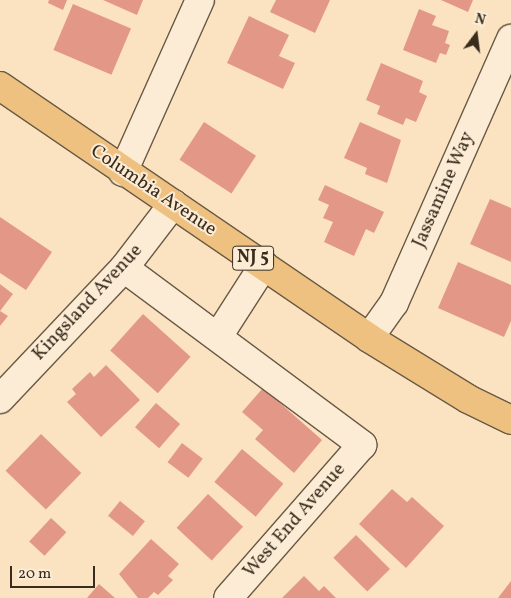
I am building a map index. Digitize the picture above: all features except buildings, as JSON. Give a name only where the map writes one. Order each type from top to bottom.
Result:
[{"type":"main road","name":"Columbia Avenue","points":[[0,86],[369,338],[468,399],[511,420]]},
{"type":"street","points":[[124,172],[200,0]]},
{"type":"street","name":"Jassamine Way","points":[[369,338],[394,304],[511,39]]},
{"type":"street","name":"Kingsland Avenue","points":[[0,399],[124,268],[173,204]]},
{"type":"street","points":[[124,268],[219,335],[264,265]]},
{"type":"street","name":"West End Avenue","points":[[219,335],[362,445],[228,598]]}]
